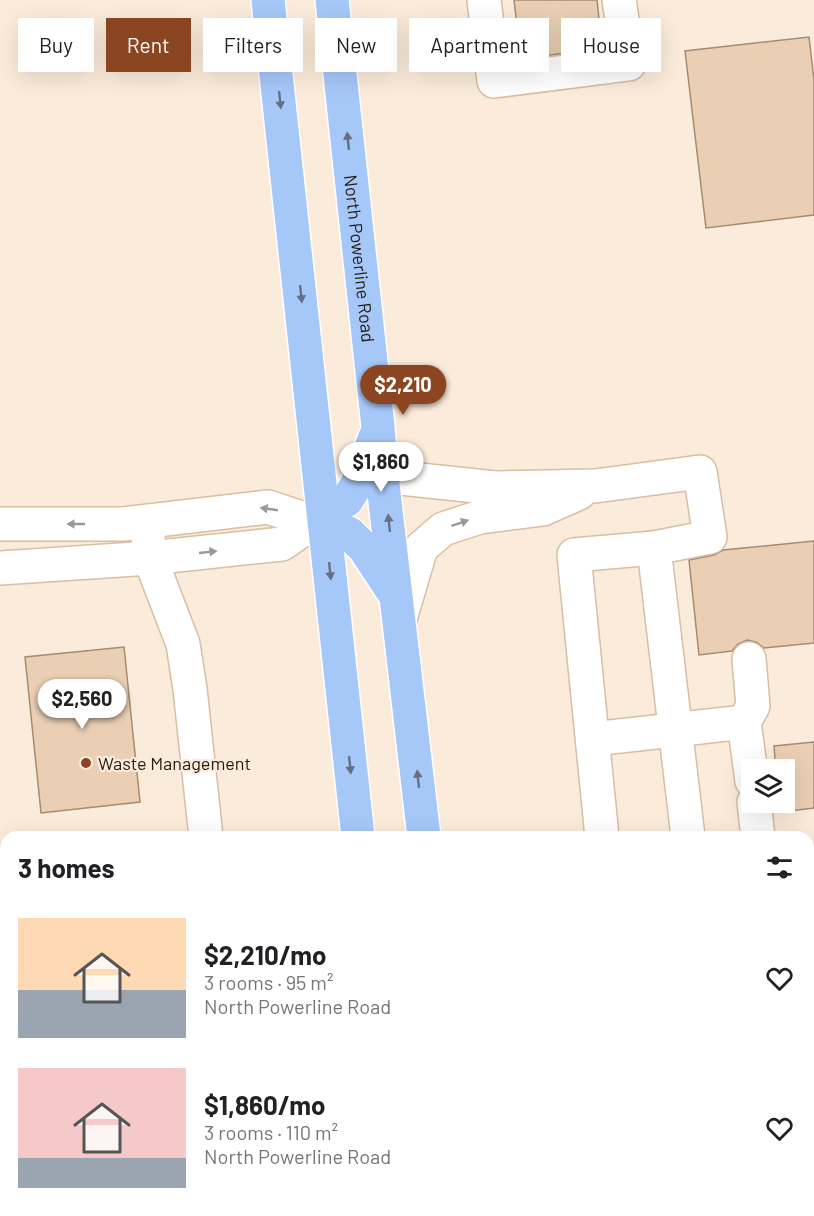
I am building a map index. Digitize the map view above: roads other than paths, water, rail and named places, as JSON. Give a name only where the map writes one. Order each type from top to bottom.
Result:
[{"type":"main road","points":[[268,0],[320,521],[357,831]]},
{"type":"main road","name":"North Powerline Road","points":[[332,0],[382,476],[423,831]]},
{"type":"main road","points":[[320,521],[346,500],[357,484],[378,427]]},
{"type":"main road","points":[[320,521],[349,533],[364,548],[398,609]]},
{"type":"lane","points":[[484,0],[494,81],[629,64],[619,0]]},
{"type":"lane","points":[[382,476],[495,488],[595,486],[700,472],[710,537],[654,548],[574,555],[601,831]]},
{"type":"lane","points":[[398,609],[421,549],[443,529],[480,517],[543,509],[595,486]]},
{"type":"lane","points":[[0,524],[123,524],[268,507],[320,521]]},
{"type":"lane","points":[[146,520],[150,558],[183,644],[205,831]]},
{"type":"lane","points":[[0,568],[150,558],[282,544],[320,521]]},
{"type":"lane","points":[[654,548],[687,831]]},
{"type":"lane","points":[[749,659],[753,706],[744,722],[749,759]]},
{"type":"lane","points":[[593,740],[744,722]]},
{"type":"lane","points":[[755,813],[757,831]]},
{"type":"place","name":"Waste Management","points":[[86,763]]}]
